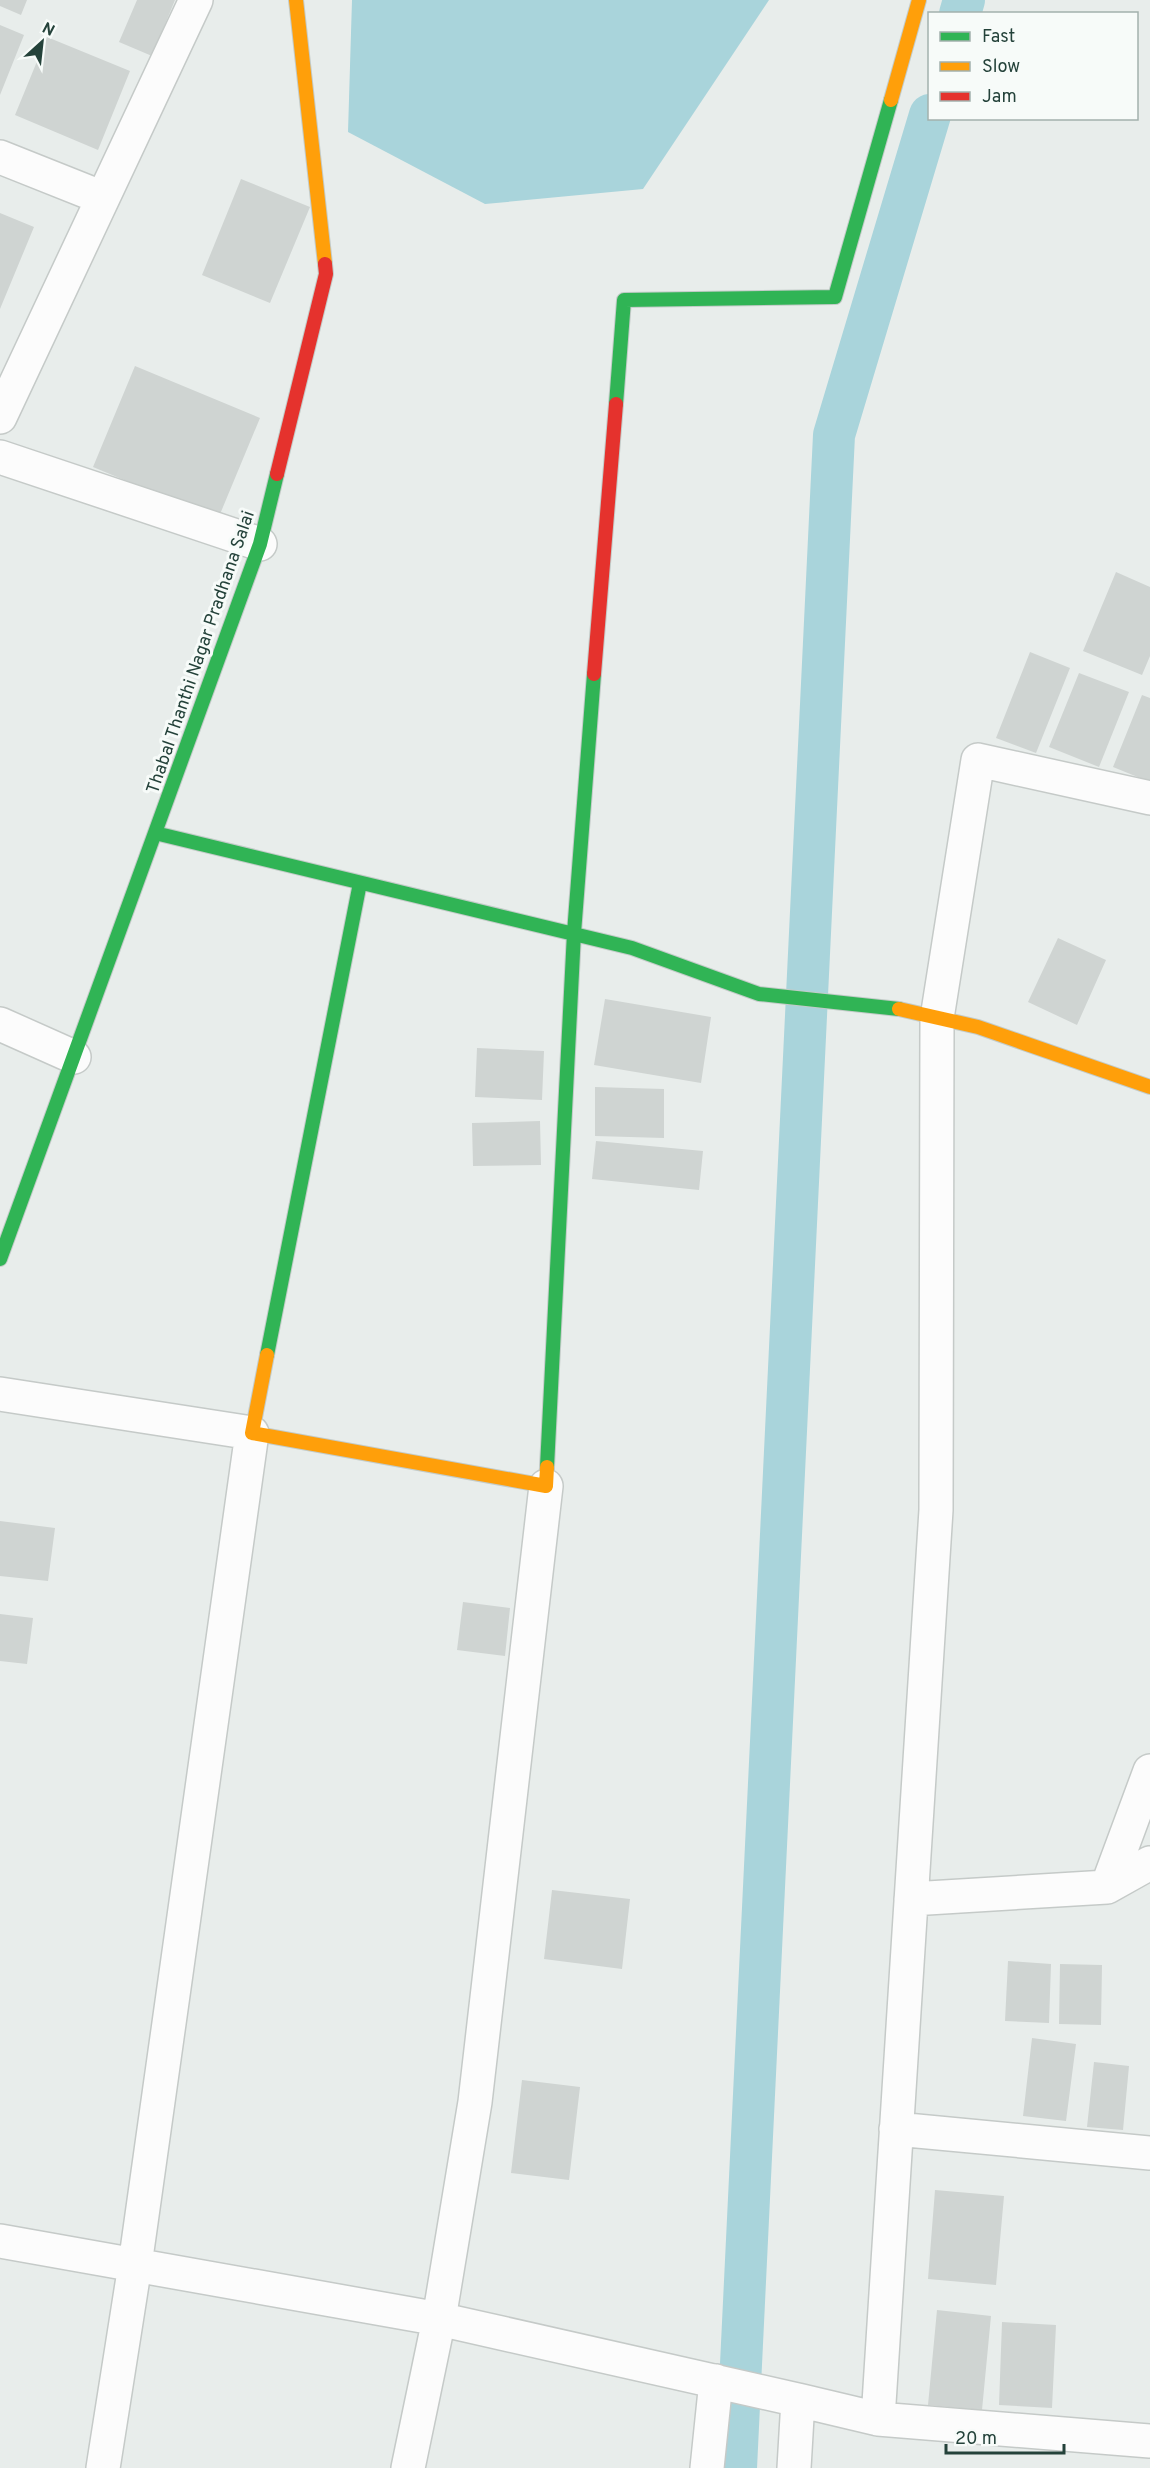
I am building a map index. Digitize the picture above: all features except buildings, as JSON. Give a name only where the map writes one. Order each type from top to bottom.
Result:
[{"type":"street","points":[[0,417],[196,0]]},
{"type":"street","name":"Thabal Thanthi Nagar Pradhana Salai","points":[[0,1259],[260,544],[326,274],[296,0]]},
{"type":"street","points":[[408,2468],[439,2319],[475,2102],[546,1486],[574,933],[624,300],[835,297],[919,0]]},
{"type":"street","points":[[0,157],[103,198]]},
{"type":"street","points":[[0,457],[260,544]]},
{"type":"street","points":[[878,2419],[936,1510],[937,1017],[978,760],[1150,798]]},
{"type":"street","points":[[155,834],[632,948],[759,994],[892,1007],[978,1027],[1150,1087]]},
{"type":"street","points":[[103,2468],[135,2265],[252,1433],[360,883]]},
{"type":"street","points":[[0,1024],[74,1057]]},
{"type":"street","points":[[0,1394],[252,1433],[546,1486]]},
{"type":"street","points":[[1107,1887],[1150,1771]]},
{"type":"street","points":[[911,1899],[1107,1887],[1150,1863]]},
{"type":"street","points":[[896,2129],[1150,2153]]},
{"type":"street","points":[[0,2241],[439,2319],[878,2419],[1150,2441]]},
{"type":"street","points":[[707,2468],[736,2386]]},
{"type":"street","points":[[794,2468],[798,2400]]},
{"type":"water","points":[[352,0],[769,0],[643,189],[485,204],[348,132]]},
{"type":"waterway","points":[[961,12],[964,0]]},
{"type":"waterway","points":[[736,2468],[834,435],[928,120]]},
{"type":"traffic: fast","points":[[616,404],[624,300],[835,297],[891,100]]},
{"type":"traffic: fast","points":[[0,1259],[260,544],[277,474]]},
{"type":"traffic: fast","points":[[547,1467],[574,933],[594,674]]},
{"type":"traffic: fast","points":[[155,833],[632,948],[759,994],[899,1009]]},
{"type":"traffic: fast","points":[[267,1355],[360,883]]},
{"type":"traffic: slow","points":[[296,0],[325,264]]},
{"type":"traffic: slow","points":[[891,100],[919,0]]},
{"type":"traffic: slow","points":[[899,1009],[978,1027],[1150,1087]]},
{"type":"traffic: slow","points":[[267,1355],[252,1433],[546,1486],[547,1467]]},
{"type":"traffic: jam","points":[[277,474],[326,274],[325,264]]},
{"type":"traffic: jam","points":[[594,674],[616,404]]}]
